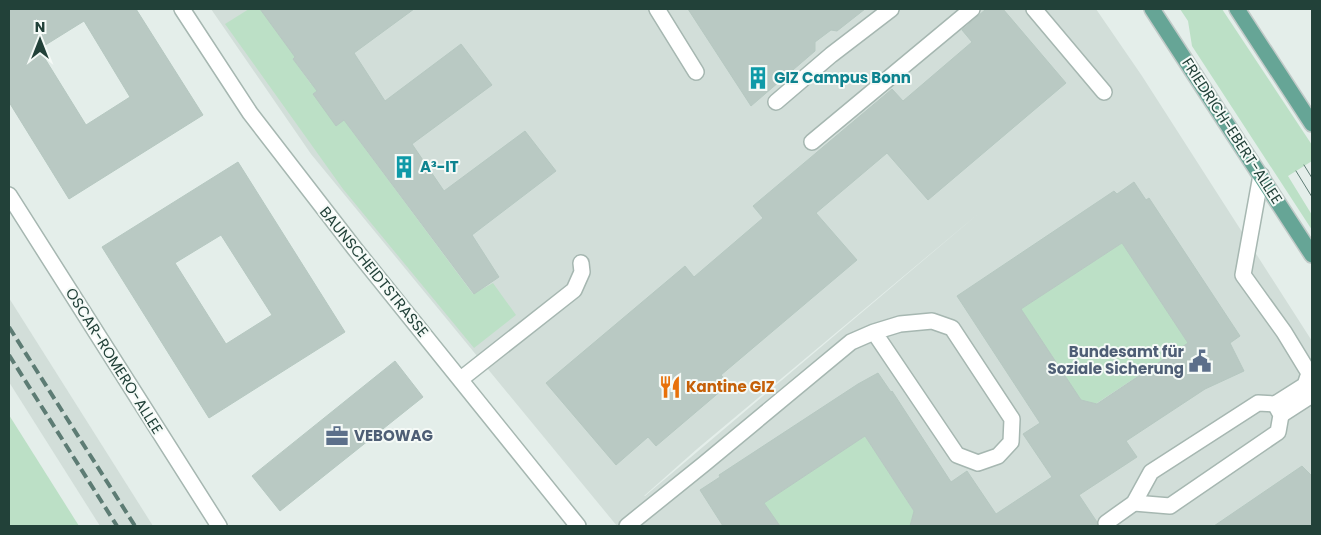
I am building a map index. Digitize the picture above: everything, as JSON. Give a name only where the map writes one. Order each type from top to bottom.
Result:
[{"type":"main road","name":"FRIEDRICH-EBERT-ALLEE","points":[[1152,9],[1312,255]]},
{"type":"main road","points":[[1237,9],[1312,124]]},
{"type":"street","name":"BAUNSCHEIDTSTRASSE","points":[[182,9],[250,113],[355,250],[578,526]]},
{"type":"street","points":[[656,9],[696,72]]},
{"type":"street","points":[[776,102],[891,9]]},
{"type":"street","points":[[812,142],[972,9]]},
{"type":"street","points":[[1034,9],[1104,92]]},
{"type":"street","points":[[1134,503],[1170,506],[1278,432],[1278,409],[1305,385],[1309,373],[1284,332],[1243,274],[1261,175]]},
{"type":"street","name":"OSCAR-ROMERO-ALLEE","points":[[9,195],[219,526]]},
{"type":"street","points":[[461,379],[574,290],[582,272],[581,263]]},
{"type":"street","points":[[627,526],[851,342],[874,332],[900,324],[932,321],[952,328],[1012,419],[1011,442],[998,456],[978,463],[957,455],[874,332]]},
{"type":"street","points":[[1106,523],[1134,503],[1151,472],[1258,403],[1278,409],[1312,395]]},
{"type":"shaded area","points":[[211,9],[1096,9],[1142,76],[1312,341],[1312,526],[617,526],[311,154]],"holes":[[[978,214],[645,496],[697,449]]]},
{"type":"shaded area","points":[[9,298],[153,526],[100,526],[9,382]]},
{"type":"green space","points":[[249,9],[260,9],[295,57],[293,59],[311,84],[318,80],[323,87],[313,94],[336,125],[347,118],[349,127],[473,294],[493,283],[516,315],[474,348],[343,189],[225,24]]},
{"type":"green space","points":[[1180,9],[1222,9],[1312,145],[1312,161],[1288,176],[1312,215],[1312,230],[1192,46],[1188,21]]},
{"type":"green space","points":[[1122,243],[1188,343],[1094,405],[1086,401],[1083,403],[1021,309]]},
{"type":"green space","points":[[9,415],[79,526],[9,526]]},
{"type":"green space","points":[[865,436],[915,513],[911,521],[913,524],[910,526],[780,526],[764,503]]},
{"type":"building","points":[[9,9],[136,9],[203,115],[69,199],[9,102]],"holes":[[[84,21],[130,97],[86,125],[39,49]]]},
{"type":"building","points":[[260,9],[414,9],[354,53],[385,101],[461,44],[492,85],[412,144],[444,191],[525,131],[556,171],[472,235],[499,277],[474,294],[344,120],[336,126],[313,94],[317,91],[293,59],[295,57]]},
{"type":"building","name":"GIZ Campus Bonn","points":[[688,9],[865,9],[837,31],[831,30],[815,42],[815,51],[751,106]]},
{"type":"building","points":[[986,9],[1003,9],[1066,83],[928,200],[887,153],[816,213],[857,260],[721,375],[729,384],[656,446],[648,437],[616,465],[546,383],[685,266],[694,277],[763,218],[753,206],[892,89],[903,101],[972,42],[962,30]]},
{"type":"building","points":[[238,162],[345,332],[209,418],[102,247]],"holes":[[[221,235],[272,315],[226,344],[175,263]]]},
{"type":"building","name":"Bundesamt für Soziale Sicherung","points":[[1134,182],[1146,200],[1149,198],[1240,336],[1230,343],[1244,371],[1205,389],[1126,441],[1137,457],[1079,495],[1097,522],[1097,526],[910,526],[914,511],[865,436],[764,503],[780,526],[723,526],[700,490],[720,477],[719,475],[858,384],[878,373],[892,391],[951,482],[967,471],[996,514],[1052,477],[1023,434],[1040,423],[957,296],[1114,191],[1117,194]],"holes":[[[1122,243],[1188,343],[1097,404],[1081,400],[1021,309]]]},
{"type":"building","name":"VEBOWAG","points":[[395,361],[423,397],[280,511],[252,476]]},
{"type":"building","points":[[1302,466],[1312,476],[1312,526],[1214,526]]},
{"type":"tram line","points":[[1304,165],[1312,178]]},
{"type":"tram line","points":[[1296,171],[1312,197]]},
{"type":"railway","points":[[9,327],[135,526]]},
{"type":"railway","points":[[9,355],[117,526]]},
{"type":"place","name":"GIZ Campus Bonn","points":[[758,78]]},
{"type":"place","name":"A³-IT","points":[[404,167]]},
{"type":"place","name":"Bundesamt für Soziale Sicherung","points":[[1200,361]]},
{"type":"place","name":"Kantine GIZ","points":[[670,387]]},
{"type":"place","name":"VEBOWAG","points":[[337,436]]}]
